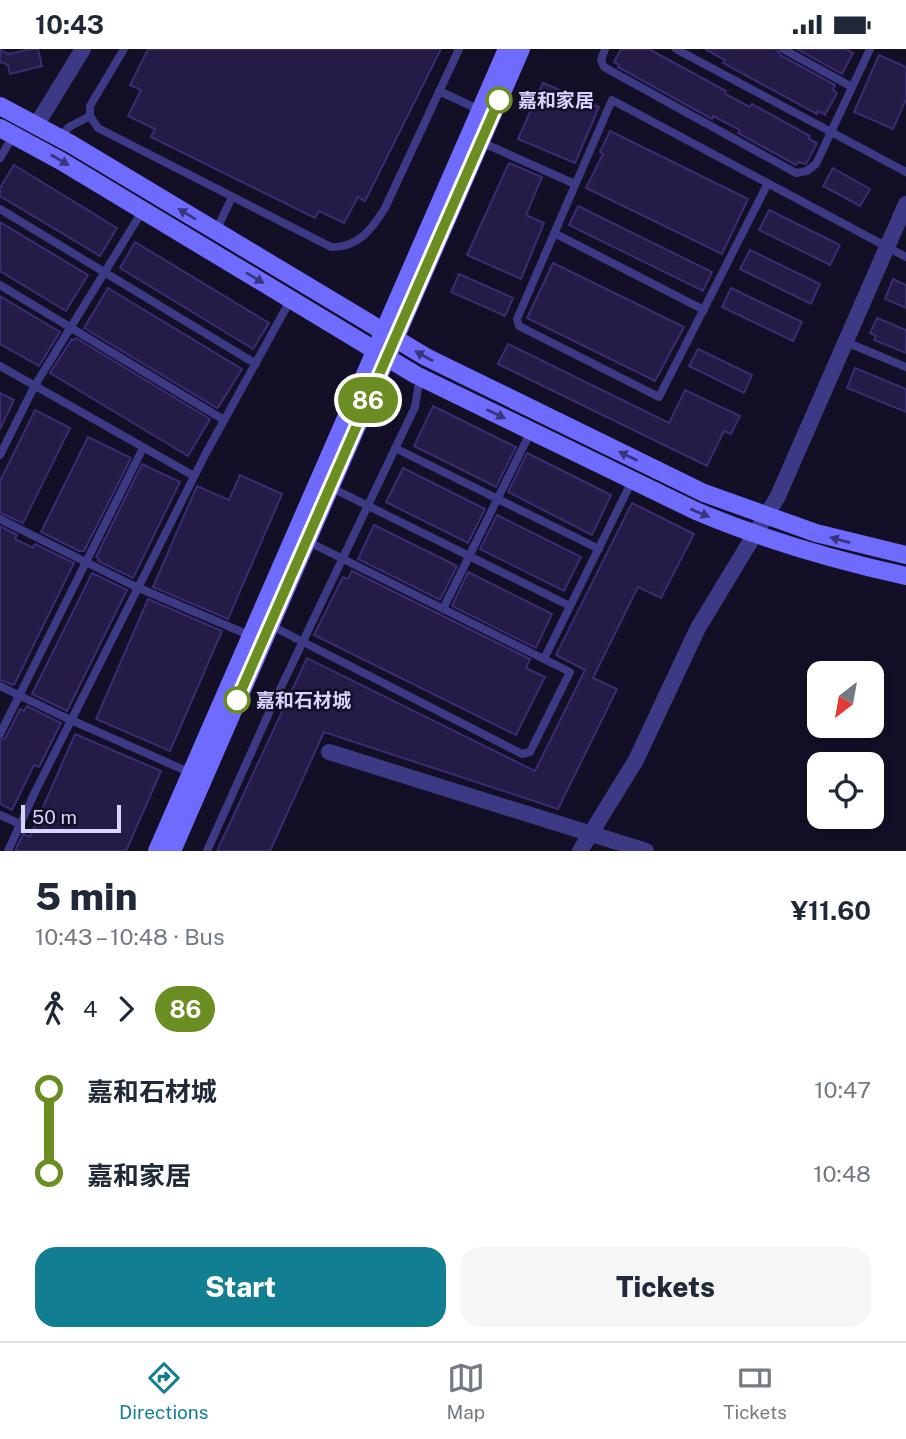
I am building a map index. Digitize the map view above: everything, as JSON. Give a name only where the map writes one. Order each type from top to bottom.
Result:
[{"type":"street","points":[[37,124],[83,49]]},
{"type":"street","points":[[172,851],[330,487],[381,354],[507,49]]},
{"type":"street","points":[[389,335],[481,142],[521,49]]},
{"type":"street","points":[[0,106],[60,137],[426,357],[692,488],[766,517],[836,539],[906,555]]},
{"type":"street","points":[[7,132],[420,376],[632,481],[695,511],[755,535],[810,553],[906,576]]},
{"type":"street","points":[[580,851],[636,760],[698,628],[766,517],[794,460],[906,204]]},
{"type":"street","points":[[157,851],[251,636],[381,354]]},
{"type":"street","points":[[329,752],[646,851]]},
{"type":"lane","points":[[124,49],[90,106],[90,116],[95,125],[331,247],[354,243],[376,222],[459,49]]},
{"type":"lane","points":[[605,49],[601,60],[604,67],[796,173],[807,171],[816,164],[870,49]]},
{"type":"lane","points":[[676,49],[906,172]]},
{"type":"lane","points":[[783,49],[852,87]]},
{"type":"lane","points":[[439,91],[480,110]]},
{"type":"lane","points":[[768,183],[659,397],[519,326],[517,319],[612,100],[768,183],[906,257]]},
{"type":"lane","points":[[60,137],[69,127],[90,116]]},
{"type":"lane","points":[[0,158],[7,132]]},
{"type":"lane","points":[[481,142],[575,184]]},
{"type":"lane","points":[[216,231],[232,197]]},
{"type":"lane","points":[[0,209],[256,364]]},
{"type":"lane","points":[[0,455],[34,387],[143,211]]},
{"type":"lane","points":[[554,233],[704,310]]},
{"type":"lane","points":[[0,285],[224,420]]},
{"type":"lane","points":[[8,851],[194,476],[291,299]]},
{"type":"lane","points":[[846,342],[906,367]]},
{"type":"lane","points":[[0,366],[194,476]]},
{"type":"lane","points":[[207,851],[415,407],[420,376]]},
{"type":"lane","points":[[443,609],[531,431]]},
{"type":"lane","points":[[0,734],[143,448]]},
{"type":"lane","points":[[395,448],[599,548]]},
{"type":"lane","points":[[544,659],[632,481]]},
{"type":"lane","points":[[330,487],[570,606]]},
{"type":"lane","points":[[0,519],[139,587],[251,636]]},
{"type":"lane","points":[[270,625],[522,754],[530,752],[570,672],[307,541]]},
{"type":"lane","points":[[0,685],[191,773]]},
{"type":"lane","points":[[0,815],[20,824]]},
{"type":"building","points":[[38,49],[42,66],[10,74],[8,65],[0,62],[0,50],[9,54]]},
{"type":"building","points":[[148,49],[441,49],[365,201],[358,197],[344,223],[319,211],[315,218],[151,137],[155,129],[128,116],[141,90],[130,85]]},
{"type":"building","points":[[621,49],[649,49],[726,91],[725,94],[750,107],[752,104],[810,136],[809,139],[817,143],[806,164],[798,162],[796,165],[738,133],[740,130],[713,116],[712,119],[618,67],[614,62]]},
{"type":"building","points":[[705,49],[777,49],[780,55],[835,85],[833,90],[837,93],[825,115],[818,111],[817,114],[723,63],[725,60]]},
{"type":"building","points":[[797,49],[846,49],[853,53],[842,74]]},
{"type":"building","points":[[879,55],[906,67],[906,99],[893,129],[854,112]]},
{"type":"building","points":[[543,83],[599,107],[575,163],[518,139]]},
{"type":"building","points":[[610,131],[748,199],[722,254],[586,188],[603,154],[600,152]]},
{"type":"building","points":[[509,163],[542,177],[526,215],[544,223],[521,279],[467,255]]},
{"type":"building","points":[[14,165],[117,228],[100,256],[0,196],[0,188]]},
{"type":"building","points":[[833,168],[870,189],[860,206],[823,186]]},
{"type":"building","points":[[578,206],[712,272],[703,291],[569,225]]},
{"type":"building","points":[[769,210],[840,245],[830,265],[759,230]]},
{"type":"building","points":[[0,222],[88,275],[66,311],[0,271]]},
{"type":"building","points":[[135,242],[269,323],[253,349],[120,268]]},
{"type":"building","points":[[750,250],[820,284],[811,304],[740,269]]},
{"type":"building","points":[[553,263],[684,327],[655,381],[527,318]]},
{"type":"building","points":[[459,274],[513,298],[505,316],[451,292]]},
{"type":"building","points":[[893,279],[906,285],[906,308],[885,299]]},
{"type":"building","points":[[108,288],[242,369],[217,408],[84,328]]},
{"type":"building","points":[[731,288],[802,322],[793,341],[722,307]]},
{"type":"building","points":[[0,296],[60,332],[39,366],[0,344]]},
{"type":"building","points":[[877,318],[906,330],[906,353],[874,340],[876,336],[870,333]]},
{"type":"building","points":[[76,338],[210,419],[188,456],[50,373],[72,339]]},
{"type":"building","points":[[508,344],[669,423],[685,390],[740,416],[731,434],[724,431],[707,466],[498,364]]},
{"type":"building","points":[[698,349],[752,375],[744,393],[689,366]]},
{"type":"building","points":[[855,368],[906,389],[906,412],[847,388]]},
{"type":"building","points":[[0,393],[14,400],[0,429]]},
{"type":"building","points":[[433,406],[516,447],[496,487],[414,446]]},
{"type":"building","points":[[35,410],[70,428],[23,523],[0,513],[0,481]]},
{"type":"building","points":[[88,437],[131,458],[84,551],[79,551],[41,532]]},
{"type":"building","points":[[527,453],[611,495],[592,535],[508,492]]},
{"type":"building","points":[[142,464],[180,482],[133,578],[98,561],[96,557]]},
{"type":"building","points":[[403,468],[485,509],[468,543],[386,502]]},
{"type":"building","points":[[240,475],[282,494],[228,619],[153,587],[197,486],[229,500]]},
{"type":"building","points":[[632,503],[694,534],[661,598],[638,587],[593,678],[617,689],[558,809],[324,732],[270,851],[217,851],[307,658],[535,771],[585,670],[556,655]]},
{"type":"building","points":[[497,515],[581,557],[564,591],[480,549]]},
{"type":"building","points":[[374,525],[457,566],[440,600],[358,559]]},
{"type":"building","points":[[0,526],[17,535],[15,539],[33,548],[35,544],[74,563],[14,685],[0,680]]},
{"type":"building","points":[[352,571],[530,659],[526,668],[545,677],[516,735],[314,635],[343,577],[348,579]]},
{"type":"building","points":[[468,572],[552,614],[536,648],[452,606]]},
{"type":"building","points":[[92,573],[127,590],[67,711],[32,694]]},
{"type":"building","points":[[148,599],[222,631],[170,751],[96,719]]},
{"type":"building","points":[[27,706],[61,723],[39,767],[34,765],[12,810],[0,804],[0,740],[6,737],[20,709],[24,711]]},
{"type":"building","points":[[75,734],[161,771],[126,851],[15,851],[23,834],[30,837]]},
{"type":"bus line","name":"86","points":[[237,700],[499,100]]},
{"type":"place","name":"嘉和家居","points":[[499,100]]},
{"type":"place","name":"嘉和石材城","points":[[237,700]]}]
